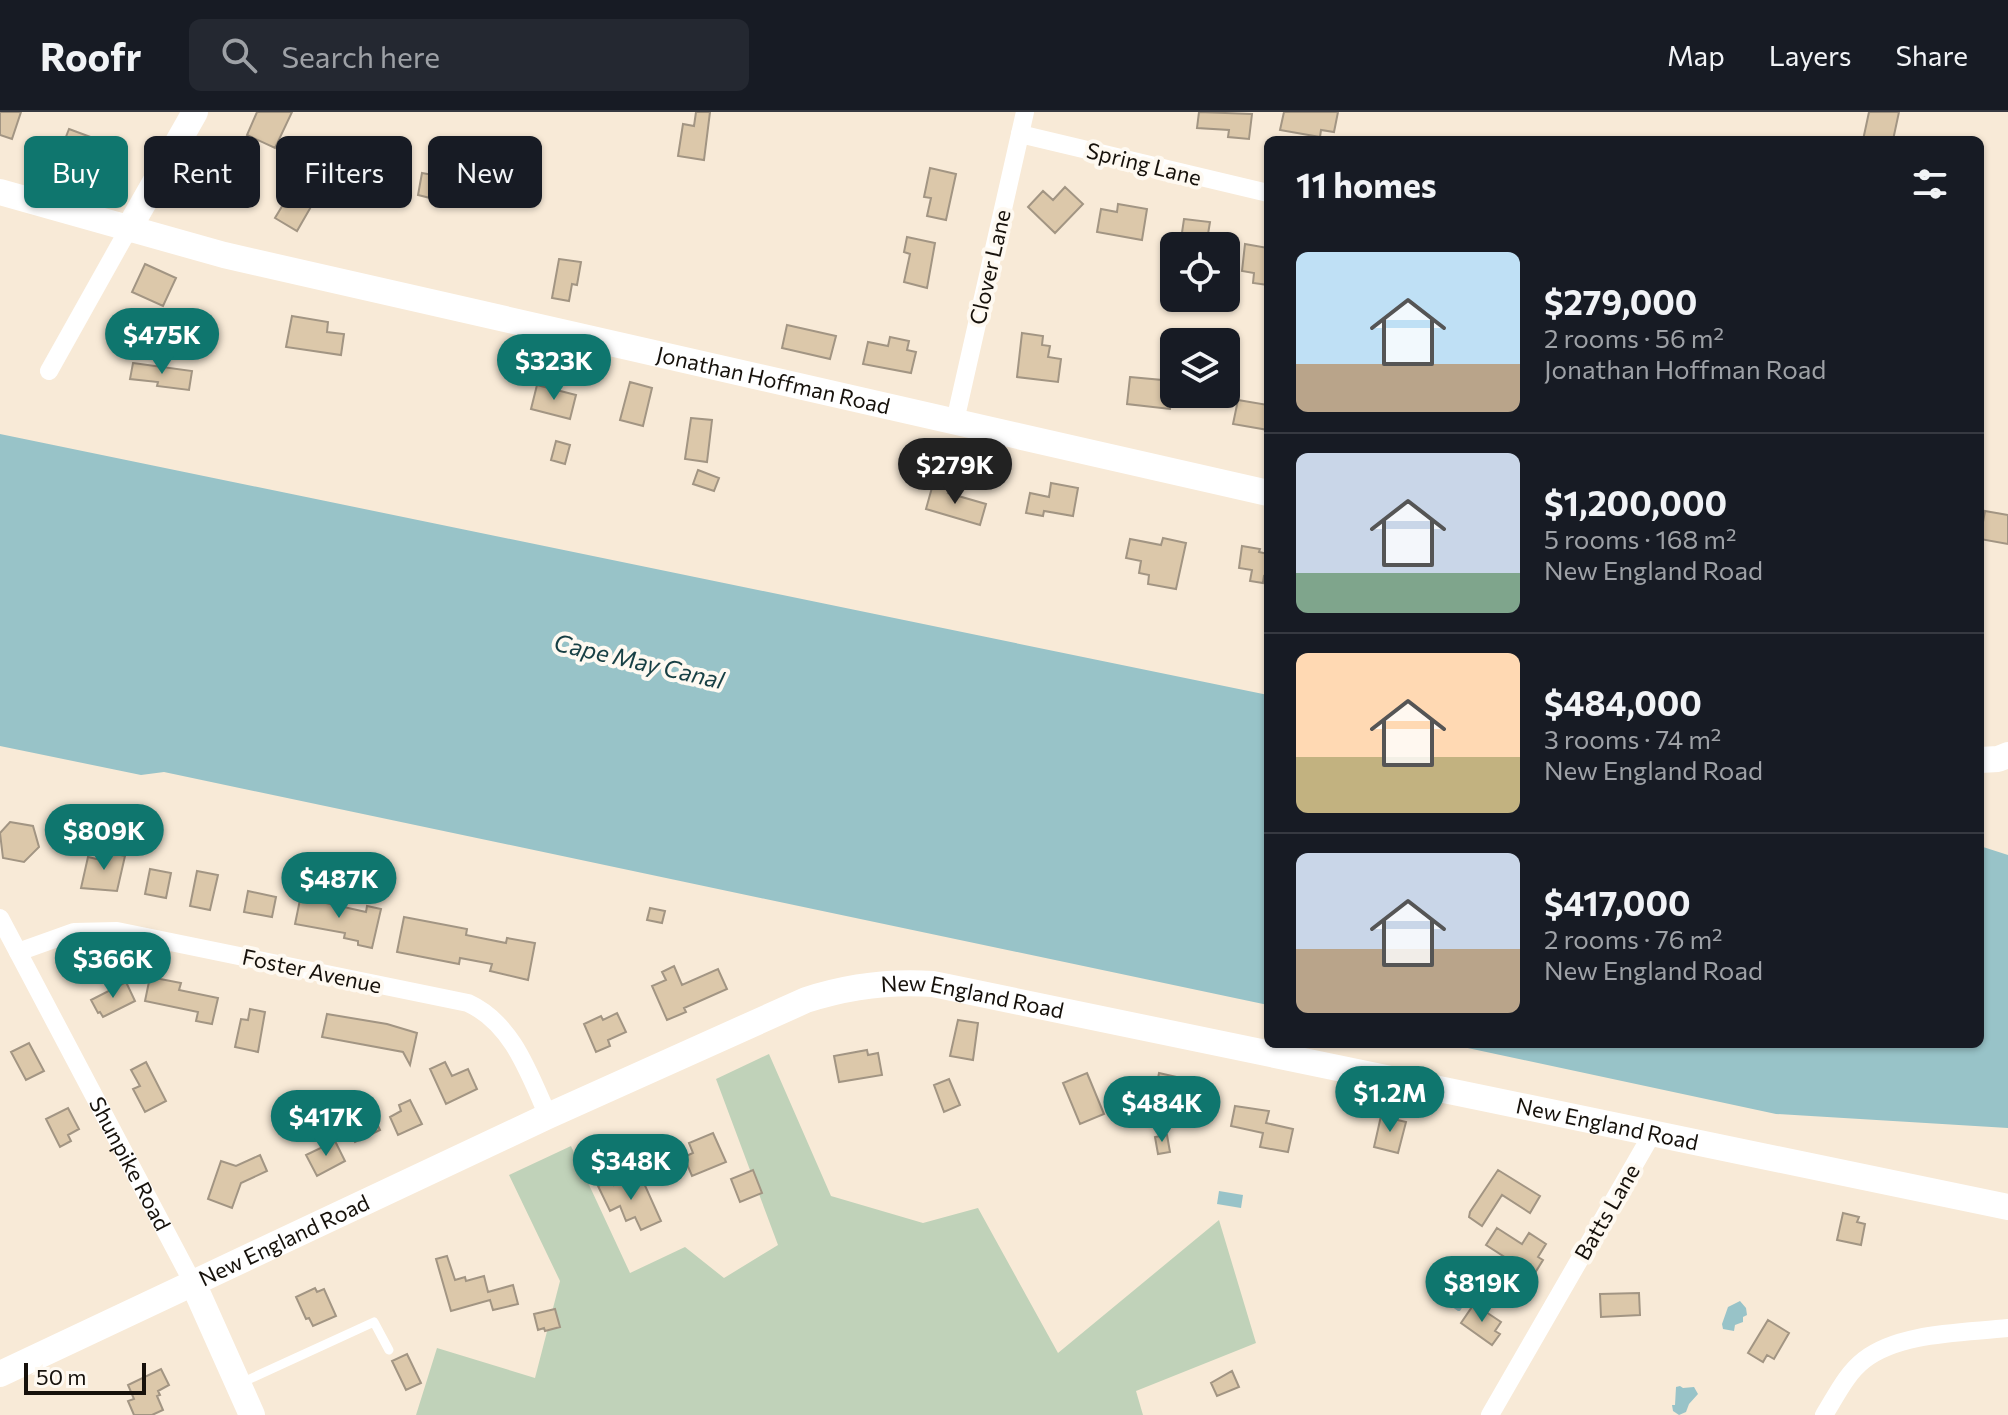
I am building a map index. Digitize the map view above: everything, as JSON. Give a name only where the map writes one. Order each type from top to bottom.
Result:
[{"type":"street","points":[[49,371],[195,112]]},
{"type":"street","name":"Clover Lane","points":[[955,421],[1025,112]]},
{"type":"street","name":"Spring Lane","points":[[1020,134],[1264,192]]},
{"type":"street","name":"Jonathan Hoffman Road","points":[[0,192],[224,255],[1264,492]]},
{"type":"street","points":[[1984,760],[2008,755]]},
{"type":"street","name":"Shunpike Road","points":[[0,918],[193,1283],[252,1415]]},
{"type":"street","name":"Foster Avenue","points":[[18,952],[74,932],[117,931],[468,1003],[497,1021],[508,1035],[548,1116]]},
{"type":"street","name":"New England Road","points":[[0,1374],[548,1116],[806,1000],[839,989],[873,983],[933,984],[2008,1207]]},
{"type":"street","name":"Batts Lane","points":[[1490,1415],[1652,1134]]},
{"type":"street","points":[[1824,1415],[1844,1382],[1864,1360],[1888,1348],[1922,1337],[2008,1328]]},
{"type":"lane","points":[[238,1384],[374,1322],[389,1350]]},
{"type":"green space","points":[[769,1054],[831,1196],[923,1223],[978,1208],[1058,1353],[1219,1220],[1256,1343],[1136,1391],[1143,1415],[416,1415],[437,1348],[535,1378],[560,1281],[509,1175],[571,1146],[630,1273],[685,1247],[724,1278],[778,1245],[716,1079]]},
{"type":"water","name":"Cape May Canal","points":[[0,434],[1264,694],[1264,1004],[164,772],[141,775],[0,746]]},
{"type":"water","points":[[1984,847],[2008,855],[2008,1128],[1776,1114],[1468,1048],[1984,1048]]},
{"type":"water","points":[[1219,1191],[1243,1195],[1241,1208],[1217,1204]]},
{"type":"water","points":[[1444,1287],[1466,1301],[1460,1311],[1439,1298]]},
{"type":"water","points":[[1740,1301],[1747,1315],[1743,1317],[1743,1322],[1735,1325],[1734,1331],[1723,1329],[1728,1307]]},
{"type":"water","points":[[1676,1387],[1694,1387],[1698,1394],[1686,1412],[1679,1415],[1673,1411],[1672,1405],[1675,1405]]},
{"type":"building","points":[[0,112],[21,112],[12,139],[0,135]]},
{"type":"building","points":[[257,112],[292,112],[281,136],[276,136],[275,148],[260,141],[260,136],[247,135]]},
{"type":"building","points":[[696,112],[710,112],[704,160],[678,156],[683,124],[694,126]]},
{"type":"building","points":[[1199,112],[1252,114],[1249,139],[1228,137],[1229,130],[1197,128]]},
{"type":"building","points":[[1284,112],[1338,112],[1334,132],[1321,130],[1320,136],[1314,136],[1280,130]]},
{"type":"building","points":[[1869,112],[1899,112],[1894,136],[1864,136]]},
{"type":"building","points":[[69,129],[88,136],[66,136]]},
{"type":"building","points":[[930,168],[956,174],[946,220],[927,216],[931,198],[924,197]]},
{"type":"building","points":[[422,173],[428,174],[428,198],[418,195]]},
{"type":"building","points":[[1065,187],[1083,204],[1055,233],[1028,207],[1043,191],[1053,200]]},
{"type":"building","points":[[1118,204],[1147,209],[1142,240],[1097,232],[1101,209],[1117,212]]},
{"type":"building","points":[[281,208],[310,208],[297,231],[275,218]]},
{"type":"building","points":[[1184,219],[1210,222],[1208,232],[1182,232]]},
{"type":"building","points":[[907,237],[935,243],[927,288],[904,282],[910,254],[904,252]]},
{"type":"building","points":[[1245,244],[1264,247],[1264,284],[1253,283],[1254,273],[1242,271]]},
{"type":"building","points":[[559,259],[581,262],[577,285],[572,284],[569,301],[552,298]]},
{"type":"building","points":[[145,264],[176,278],[163,306],[132,292]]},
{"type":"building","points":[[292,316],[328,322],[327,332],[344,334],[341,355],[286,347]]},
{"type":"building","points":[[787,325],[836,336],[830,359],[782,348]]},
{"type":"building","points":[[1022,333],[1043,336],[1042,345],[1050,346],[1048,357],[1061,359],[1058,382],[1017,377]]},
{"type":"building","points":[[890,337],[909,341],[907,350],[916,352],[911,373],[863,364],[868,342],[888,346]]},
{"type":"building","points":[[133,363],[192,371],[189,390],[130,379]]},
{"type":"building","points":[[1130,377],[1160,380],[1160,408],[1127,404]]},
{"type":"building","points":[[630,382],[652,388],[643,426],[620,420]]},
{"type":"building","points":[[537,385],[576,395],[570,419],[531,409]]},
{"type":"building","points":[[1240,400],[1264,404],[1264,429],[1233,424]]},
{"type":"building","points":[[691,418],[712,420],[707,462],[685,459]]},
{"type":"building","points":[[556,441],[570,445],[565,464],[551,460]]},
{"type":"building","points":[[698,470],[719,478],[714,491],[693,484]]},
{"type":"building","points":[[1051,483],[1078,488],[1073,516],[1044,511],[1043,516],[1026,513],[1030,493],[1049,497]]},
{"type":"building","points":[[933,484],[950,489],[948,493],[986,504],[980,525],[926,509]]},
{"type":"building","points":[[1985,511],[2008,515],[2008,544],[1984,540]]},
{"type":"building","points":[[1163,538],[1186,543],[1176,589],[1148,584],[1149,575],[1139,573],[1141,561],[1126,558],[1130,539],[1161,545]]},
{"type":"building","points":[[1242,546],[1260,549],[1259,552],[1264,553],[1263,583],[1250,581],[1252,570],[1239,568]]},
{"type":"building","points":[[10,822],[33,826],[39,847],[24,862],[3,858],[0,833]]},
{"type":"building","points":[[103,851],[125,856],[117,891],[81,888],[88,857],[101,860]]},
{"type":"building","points":[[150,869],[171,873],[166,898],[145,894]]},
{"type":"building","points":[[197,871],[218,875],[210,910],[190,906]]},
{"type":"building","points":[[248,891],[276,897],[272,917],[244,912]]},
{"type":"building","points":[[301,895],[366,912],[367,906],[381,909],[372,948],[344,938],[345,933],[295,924]]},
{"type":"building","points":[[650,908],[665,911],[662,923],[647,920]]},
{"type":"building","points":[[404,917],[467,929],[466,935],[506,943],[507,938],[535,943],[528,980],[490,971],[492,964],[460,958],[459,964],[397,952]]},
{"type":"building","points":[[674,966],[682,985],[718,969],[727,989],[684,1008],[686,1012],[667,1020],[652,986],[666,980],[662,972]]},
{"type":"building","points":[[150,977],[181,983],[179,990],[218,998],[212,1024],[196,1021],[198,1012],[145,1001]]},
{"type":"building","points":[[126,982],[135,1001],[103,1017],[91,1000]]},
{"type":"building","points":[[250,1009],[265,1012],[258,1052],[235,1047],[241,1019],[248,1020]]},
{"type":"building","points":[[617,1013],[626,1032],[608,1040],[610,1046],[596,1052],[584,1024]]},
{"type":"building","points":[[327,1014],[387,1024],[417,1033],[410,1065],[403,1052],[322,1037]]},
{"type":"building","points":[[958,1020],[978,1023],[973,1060],[950,1056]]},
{"type":"building","points":[[29,1043],[44,1071],[26,1080],[11,1052]]},
{"type":"building","points":[[867,1050],[868,1055],[878,1053],[882,1075],[839,1082],[834,1056]]},
{"type":"building","points":[[146,1062],[166,1101],[145,1112],[133,1089],[140,1086],[131,1070]]},
{"type":"building","points":[[445,1062],[452,1076],[468,1069],[477,1089],[446,1104],[430,1069]]},
{"type":"building","points":[[1087,1073],[1104,1114],[1080,1124],[1063,1083]]},
{"type":"building","points":[[1159,1073],[1181,1078],[1177,1098],[1155,1094]]},
{"type":"building","points":[[949,1079],[960,1105],[944,1112],[934,1085]]},
{"type":"building","points":[[410,1100],[422,1124],[398,1135],[390,1117],[401,1111],[399,1105]]},
{"type":"building","points":[[1235,1106],[1269,1111],[1266,1123],[1293,1129],[1288,1152],[1260,1147],[1263,1133],[1231,1126]]},
{"type":"building","points":[[68,1108],[79,1129],[68,1135],[71,1141],[60,1147],[46,1119]]},
{"type":"building","points":[[373,1115],[380,1130],[355,1142],[348,1126]]},
{"type":"building","points":[[1381,1116],[1406,1122],[1398,1153],[1374,1147]]},
{"type":"building","points":[[713,1133],[726,1162],[692,1176],[684,1157],[693,1153],[689,1143]]},
{"type":"building","points":[[1167,1135],[1170,1152],[1158,1154],[1155,1137]]},
{"type":"building","points":[[335,1141],[345,1161],[317,1176],[306,1155]]},
{"type":"building","points":[[260,1155],[267,1171],[241,1183],[232,1208],[208,1199],[221,1161],[236,1166]]},
{"type":"building","points":[[753,1170],[762,1193],[740,1202],[731,1179]]},
{"type":"building","points":[[1498,1170],[1540,1196],[1530,1213],[1502,1195],[1482,1226],[1469,1217],[1470,1212]]},
{"type":"building","points":[[626,1179],[630,1187],[643,1181],[661,1221],[641,1230],[635,1217],[626,1221],[620,1206],[610,1211],[598,1186],[612,1180],[614,1185]]},
{"type":"building","points":[[1843,1213],[1859,1217],[1857,1222],[1865,1224],[1861,1245],[1837,1240]]},
{"type":"building","points":[[1497,1228],[1522,1244],[1529,1233],[1546,1244],[1538,1257],[1543,1260],[1535,1273],[1528,1272],[1486,1245]]},
{"type":"building","points":[[447,1256],[455,1280],[465,1277],[466,1281],[484,1276],[488,1292],[513,1285],[518,1304],[493,1310],[490,1300],[451,1311],[436,1259]]},
{"type":"building","points":[[1460,1270],[1483,1287],[1475,1298],[1452,1282]]},
{"type":"building","points":[[315,1288],[317,1292],[324,1289],[336,1316],[313,1326],[309,1318],[306,1319],[296,1297]]},
{"type":"building","points":[[1639,1293],[1640,1315],[1601,1317],[1600,1294]]},
{"type":"building","points":[[1474,1304],[1501,1322],[1495,1331],[1500,1334],[1492,1345],[1461,1323]]},
{"type":"building","points":[[555,1309],[560,1327],[538,1330],[534,1314]]},
{"type":"building","points":[[1768,1320],[1789,1333],[1774,1359],[1767,1355],[1763,1362],[1748,1353]]},
{"type":"building","points":[[407,1354],[421,1383],[406,1390],[392,1361]]},
{"type":"building","points":[[161,1369],[169,1385],[158,1391],[163,1410],[152,1415],[134,1415],[128,1401],[134,1399],[128,1385]]},
{"type":"building","points":[[1232,1371],[1239,1387],[1217,1396],[1211,1383]]}]
